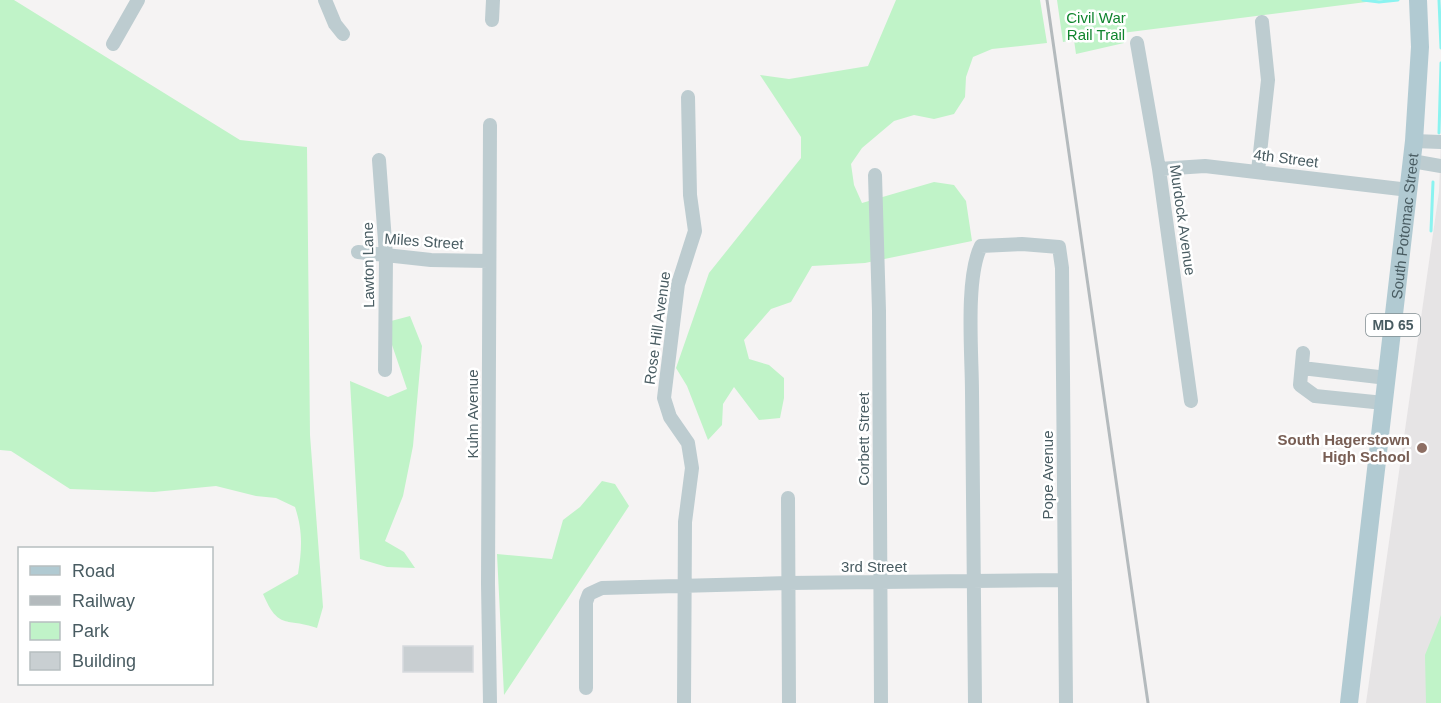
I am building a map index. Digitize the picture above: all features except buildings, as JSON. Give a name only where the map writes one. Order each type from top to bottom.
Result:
[{"type":"main road","name":"South Potomac Street","points":[[1349,703],[1414,141],[1420,47],[1418,0]]},
{"type":"street","points":[[113,44],[138,0]]},
{"type":"street","points":[[325,0],[335,24],[343,34]]},
{"type":"street","points":[[492,20],[493,0]]},
{"type":"street","points":[[1258,171],[1268,80],[1262,22]]},
{"type":"street","name":"Murdock Avenue","points":[[1137,43],[1160,169],[1191,401]]},
{"type":"street","name":"Rose Hill Avenue","points":[[684,703],[685,522],[691,483],[691,454],[682,432],[670,417],[664,398],[679,277],[695,231],[690,188],[688,97]]},
{"type":"street","name":"Kuhn Avenue","points":[[490,125],[488,261],[490,703]]},
{"type":"street","points":[[1414,141],[1441,142]]},
{"type":"street","name":"Lawton Lane","points":[[379,159],[386,255],[385,370]]},
{"type":"street","points":[[1412,161],[1441,166]]},
{"type":"street","name":"4th Street","points":[[1160,169],[1205,166],[1408,190]]},
{"type":"street","name":"Corbett Street","points":[[875,175],[879,311],[881,703]]},
{"type":"street","name":"Pope Avenue","points":[[974,582],[972,299],[976,256],[981,246],[1022,244],[1059,247],[1064,297],[1066,703]]},
{"type":"street","name":"Miles Street","points":[[358,252],[432,260],[488,261]]},
{"type":"street","points":[[1303,352],[1299,385],[1315,396],[1384,403]]},
{"type":"street","points":[[1302,368],[1387,378]]},
{"type":"street","points":[[788,498],[789,703]]},
{"type":"street","name":"3rd Street","points":[[586,688],[585,614],[589,594],[602,588],[1065,580]]},
{"type":"street","points":[[974,582],[975,703]]},
{"type":"shaded area","name":"South Hagerstown High School","points":[[1441,139],[1441,703],[1366,703],[1439,192]]},
{"type":"green space","points":[[0,0],[14,0],[240,140],[307,147],[310,435],[323,607],[317,628],[279,618],[263,594],[298,574],[301,540],[295,507],[276,498],[256,496],[216,486],[154,492],[70,489],[11,451],[0,450]]},
{"type":"green space","points":[[896,0],[1040,0],[1047,43],[992,49],[973,57],[966,77],[965,97],[954,114],[934,119],[914,115],[894,121],[862,148],[851,164],[854,185],[862,203],[934,182],[954,185],[966,201],[972,241],[865,263],[812,266],[791,302],[771,309],[744,340],[749,359],[769,365],[784,378],[784,398],[780,418],[759,420],[734,387],[723,404],[722,425],[708,440],[687,386],[676,368],[709,273],[801,158],[801,137],[760,75],[789,79],[868,66]]},
{"type":"green space","name":"Civil War Rail Trail","points":[[1057,0],[1382,0],[1122,33],[1124,43],[1076,54],[1074,40],[1063,42]]},
{"type":"green space","points":[[410,316],[422,346],[413,446],[403,496],[385,541],[404,552],[415,568],[387,567],[360,559],[350,381],[388,397],[407,389],[391,342],[391,321]]},
{"type":"green space","points":[[602,481],[615,484],[629,506],[504,695],[497,554],[552,559],[563,520],[580,507]]},
{"type":"green space","points":[[1441,615],[1441,703],[1426,703],[1425,655]]},
{"type":"waterway","points":[[1363,0],[1379,2],[1398,0]]},
{"type":"waterway","points":[[1439,0],[1441,48]]},
{"type":"waterway","points":[[1439,133],[1441,63]]},
{"type":"waterway","points":[[1431,231],[1433,182]]},
{"type":"railway","points":[[1047,0],[1148,703]]},
{"type":"place","name":"South Hagerstown High School","points":[[1422,448]]}]
